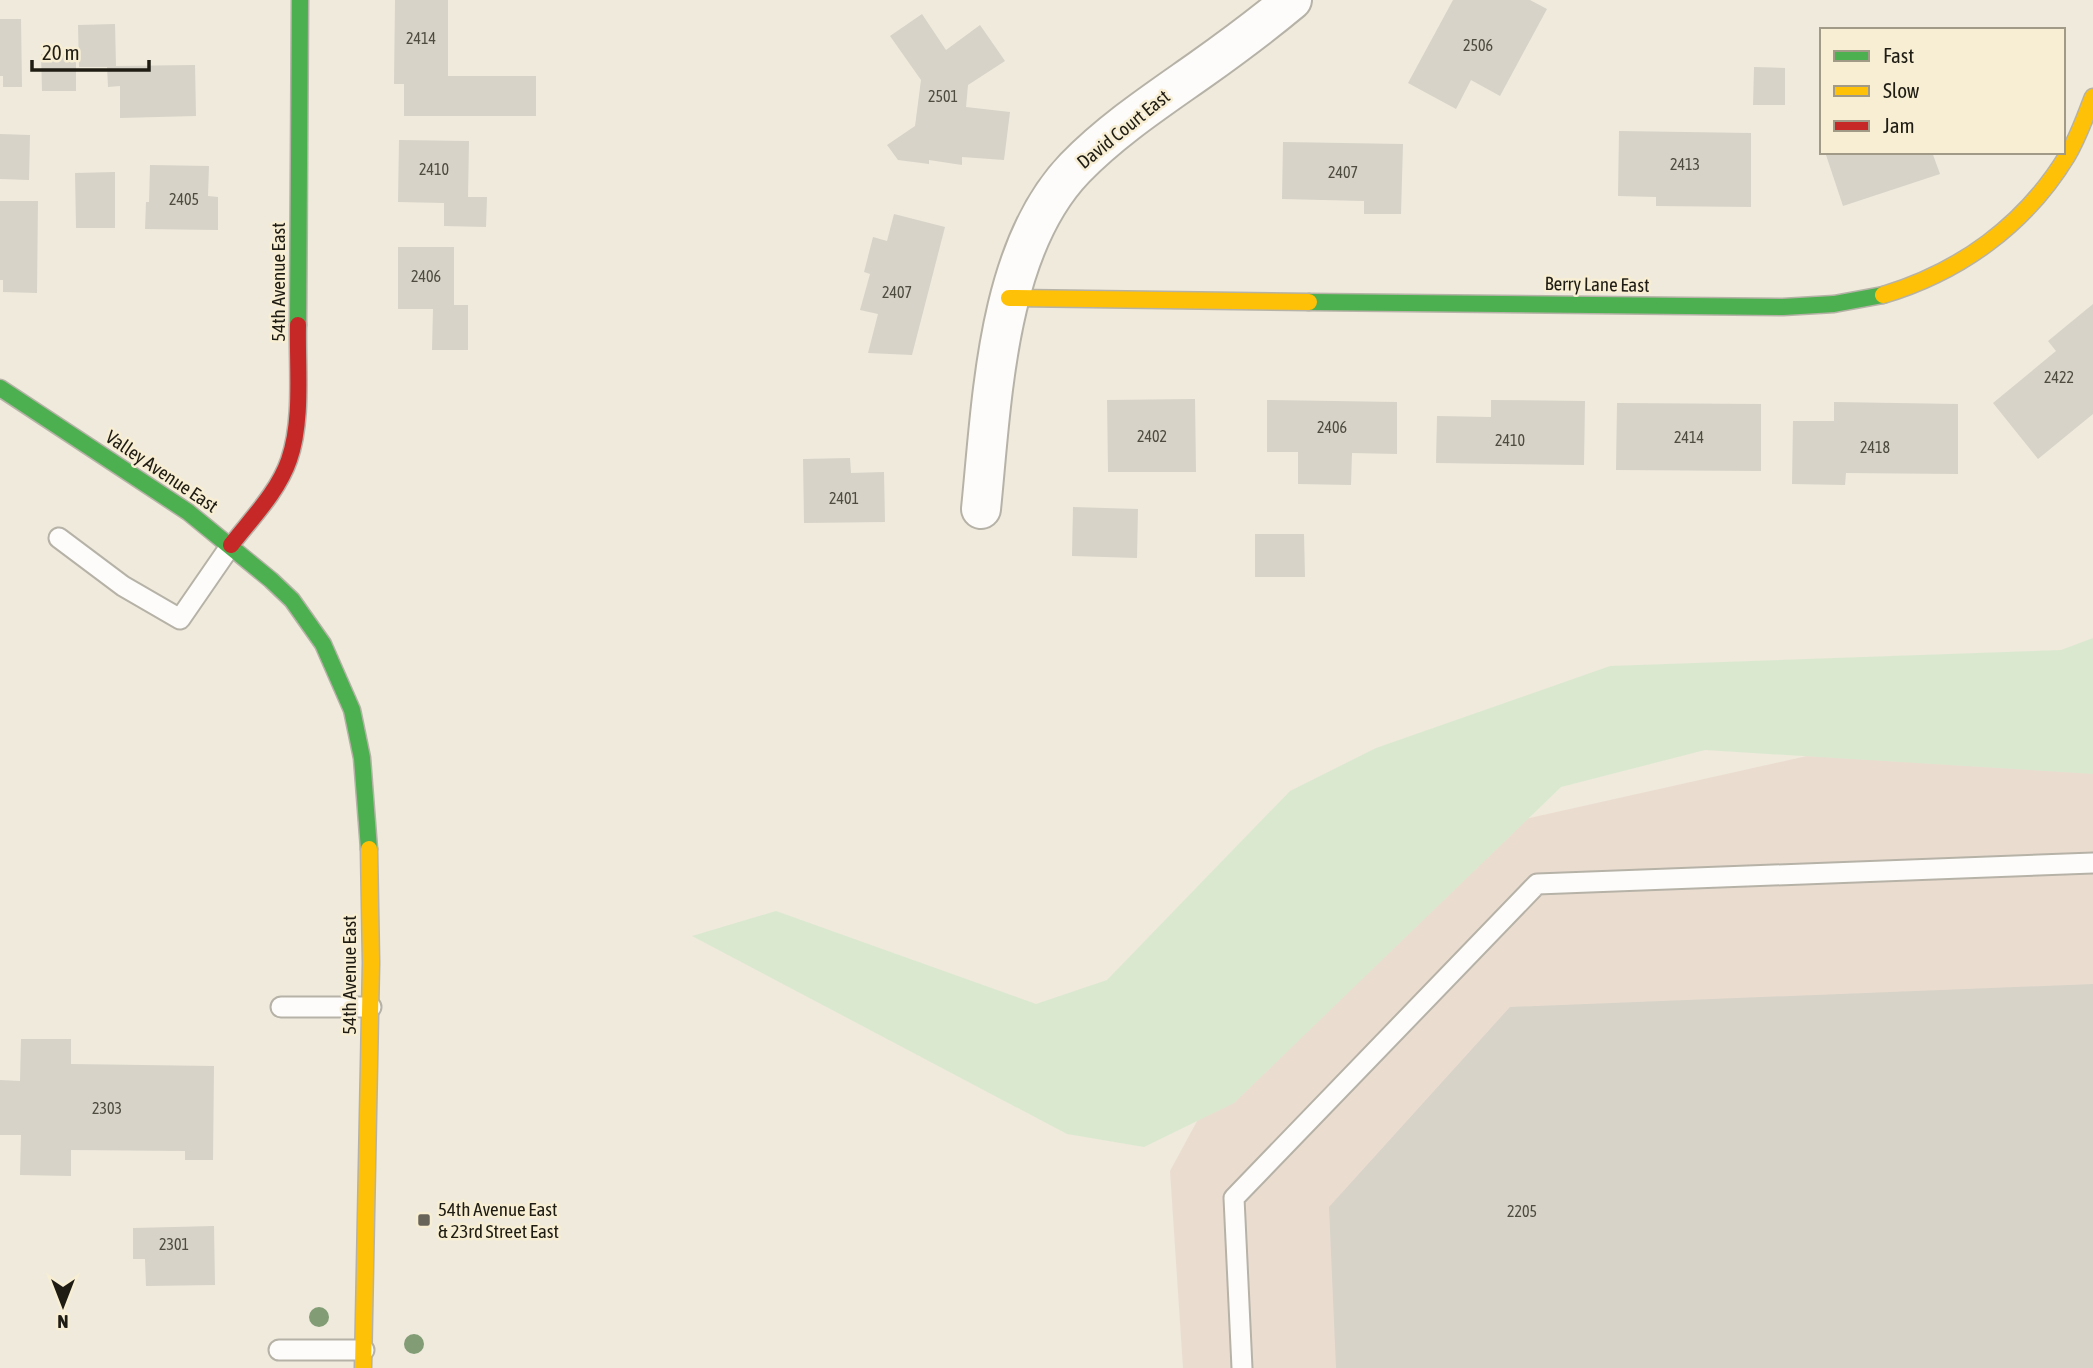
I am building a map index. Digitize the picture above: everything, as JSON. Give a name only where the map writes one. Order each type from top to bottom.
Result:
[{"type":"street","name":"54th Avenue East","points":[[231,545],[277,484],[289,460],[297,423],[300,0]]},
{"type":"street","name":"David Court East","points":[[981,509],[992,397],[1009,298],[1033,230],[1051,197],[1073,170],[1134,116],[1261,26],[1292,0]]},
{"type":"street","name":"Berry Lane East","points":[[1009,298],[1748,307],[1803,307],[1853,301],[1885,294],[1945,270],[1969,258],[2013,225],[2052,178],[2067,155],[2093,97]]},
{"type":"street","name":"Valley Avenue East","points":[[0,388],[188,512],[231,545],[292,600]]},
{"type":"street","name":"54th Avenue East","points":[[292,600],[323,645],[352,710],[362,758],[370,858],[371,1007],[363,1359]]},
{"type":"lane","points":[[60,538],[123,586],[180,619],[231,545]]},
{"type":"lane","points":[[1242,1368],[1234,1198],[1537,884],[2093,863]]},
{"type":"lane","points":[[281,1007],[371,1007]]},
{"type":"lane","points":[[279,1350],[363,1359]]},
{"type":"shaded area","points":[[2093,692],[2093,1368],[1183,1368],[1170,1171],[1338,861]]},
{"type":"green space","points":[[2093,638],[2093,774],[1705,750],[1561,787],[1234,1103],[1144,1147],[1067,1134],[692,936],[776,911],[1036,1004],[1107,980],[1290,791],[1376,748],[1610,666],[2061,650]]},
{"type":"building","points":[[395,0],[448,0],[448,76],[536,76],[536,116],[404,116],[404,84],[394,84]]},
{"type":"building","points":[[1453,0],[1530,0],[1547,9],[1500,96],[1471,80],[1456,109],[1408,83]]},
{"type":"building","points":[[922,14],[946,50],[980,25],[1005,61],[968,85],[966,107],[1010,112],[1004,160],[962,157],[962,165],[929,160],[929,164],[898,160],[887,145],[915,126],[921,80],[890,36]]},
{"type":"building","points":[[0,19],[21,19],[22,87],[3,87],[3,76],[0,76]]},
{"type":"building","points":[[115,24],[116,66],[195,65],[196,116],[120,118],[120,86],[108,87],[107,67],[79,67],[78,25]]},
{"type":"building","points":[[41,54],[76,54],[76,91],[42,91]]},
{"type":"building","points":[[1754,67],[1785,68],[1785,105],[1753,105]]},
{"type":"building","points":[[1619,131],[1751,133],[1751,207],[1656,206],[1656,197],[1618,196]]},
{"type":"building","points":[[0,134],[30,135],[29,180],[0,179]]},
{"type":"building","points":[[399,140],[469,141],[468,197],[487,197],[486,227],[444,226],[444,203],[398,202]]},
{"type":"building","points":[[1283,142],[1403,144],[1401,214],[1364,214],[1364,201],[1282,199]]},
{"type":"building","points":[[1826,154],[1933,154],[1940,174],[1843,206]]},
{"type":"building","points":[[150,165],[209,166],[208,196],[218,197],[218,230],[145,229]]},
{"type":"building","points":[[115,172],[115,228],[76,228],[75,173]]},
{"type":"building","points":[[0,201],[38,201],[37,293],[3,292],[3,280],[0,280]]},
{"type":"building","points":[[894,214],[945,227],[912,355],[868,353],[878,314],[860,310],[870,274],[864,272],[873,237],[887,241]]},
{"type":"building","points":[[398,247],[454,247],[454,305],[468,305],[468,350],[432,350],[433,309],[398,309]]},
{"type":"building","points":[[2093,304],[2093,414],[2038,459],[1993,403],[2056,351],[2048,341]]},
{"type":"building","points":[[1195,399],[1196,472],[1108,472],[1107,400]]},
{"type":"building","points":[[1267,400],[1397,402],[1397,454],[1352,453],[1351,485],[1298,484],[1298,452],[1267,452]]},
{"type":"building","points":[[1491,400],[1585,401],[1584,465],[1436,463],[1437,416],[1491,417]]},
{"type":"building","points":[[1834,402],[1958,404],[1958,474],[1846,473],[1845,485],[1792,484],[1793,421],[1834,421]]},
{"type":"building","points":[[1617,403],[1761,404],[1761,471],[1616,470]]},
{"type":"building","points":[[850,458],[851,473],[884,472],[885,522],[804,523],[803,459]]},
{"type":"building","points":[[1073,507],[1138,509],[1137,558],[1072,556]]},
{"type":"building","points":[[1255,534],[1304,534],[1305,577],[1255,577]]},
{"type":"building","points":[[2093,984],[2093,1368],[1336,1368],[1329,1207],[1510,1007]]},
{"type":"building","points":[[21,1039],[71,1039],[71,1064],[214,1066],[213,1160],[185,1160],[185,1151],[71,1150],[71,1176],[20,1175],[21,1135],[0,1135],[0,1080],[20,1081]]},
{"type":"building","points":[[214,1226],[215,1285],[146,1286],[145,1259],[133,1259],[133,1228]]},
{"type":"traffic: fast","points":[[298,325],[300,0]]},
{"type":"traffic: fast","points":[[1309,302],[1783,307],[1834,304],[1883,295]]},
{"type":"traffic: fast","points":[[0,388],[188,512],[292,600],[323,644],[352,710],[362,758],[369,849]]},
{"type":"traffic: slow","points":[[1883,295],[1911,285],[1964,259],[2011,224],[2050,181],[2067,156],[2093,97]]},
{"type":"traffic: slow","points":[[1009,298],[1309,302]]},
{"type":"traffic: slow","points":[[363,1368],[371,963],[369,849]]},
{"type":"traffic: jam","points":[[231,545],[271,494],[289,460],[298,411],[298,325]]},
{"type":"place","name":"54th Avenue East & 23rd Street East","points":[[424,1220]]}]
